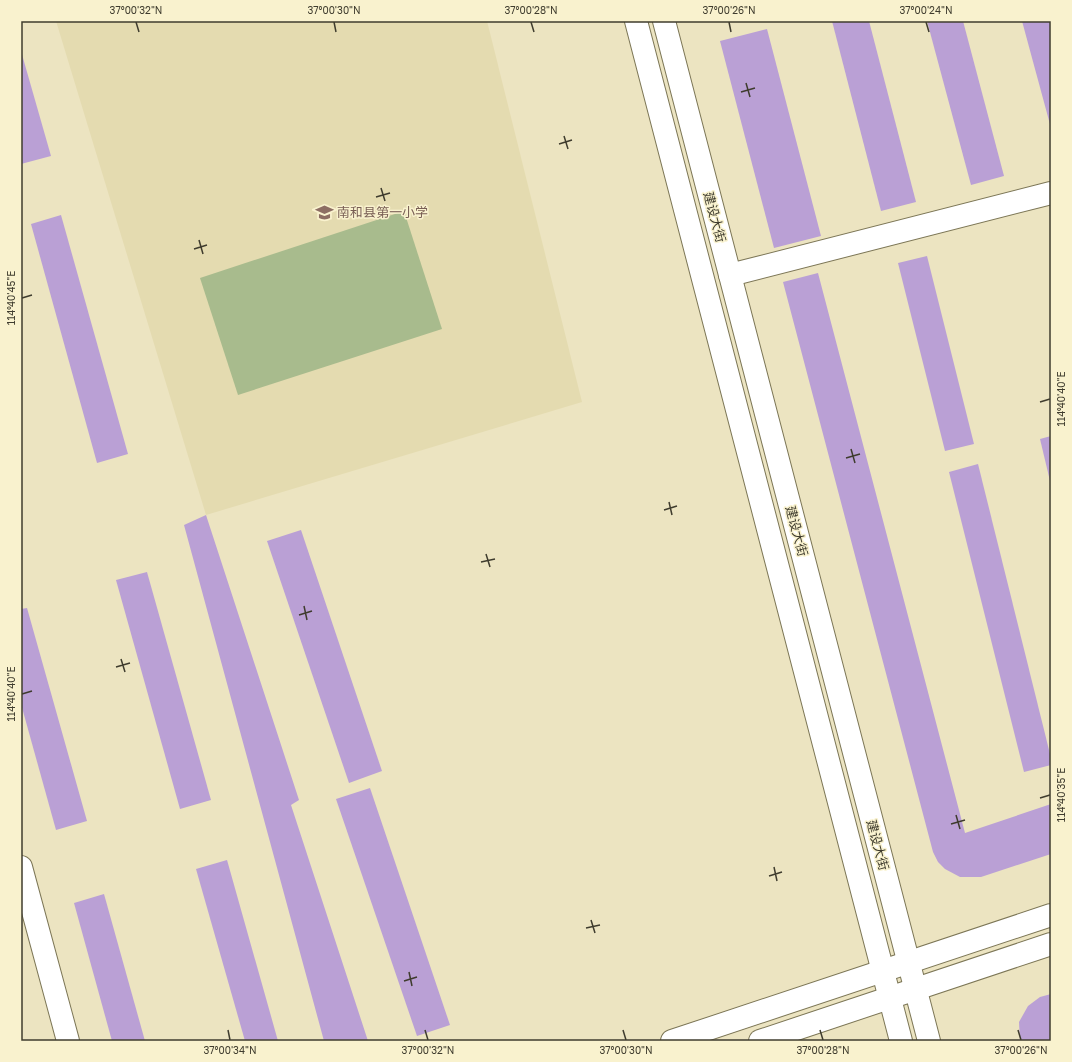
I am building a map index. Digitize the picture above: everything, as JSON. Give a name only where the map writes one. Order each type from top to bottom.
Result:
[{"type":"street","name":"建设大街","points":[[636,21],[901,1041]]},
{"type":"street","name":"建设大街","points":[[664,21],[929,1041]]},
{"type":"street","points":[[730,276],[1051,193]]},
{"type":"street","points":[[21,867],[68,1041]]},
{"type":"street","points":[[672,1041],[1051,915]]},
{"type":"street","points":[[760,1041],[1051,944]]},
{"type":"shaded area","name":"南和县第一小学","points":[[56,21],[487,21],[582,402],[206,515]]},
{"type":"green space","points":[[404,211],[442,329],[238,395],[200,278]]},
{"type":"building","points":[[832,21],[869,21],[916,202],[881,211]]},
{"type":"building","points":[[927,21],[963,21],[1004,176],[971,185]]},
{"type":"building","points":[[1022,21],[1051,21],[1051,128]]},
{"type":"building","points":[[767,29],[821,236],[774,248],[720,41]]},
{"type":"building","points":[[21,51],[51,156],[21,164]]},
{"type":"building","points":[[61,215],[128,454],[97,463],[31,224]]},
{"type":"building","points":[[927,256],[974,444],[945,451],[898,263]]},
{"type":"building","points":[[818,273],[965,833],[1051,804],[1051,854],[981,877],[960,877],[945,869],[938,862],[933,852],[783,282]]},
{"type":"building","points":[[1051,436],[1051,481],[1050,481],[1040,439]]},
{"type":"building","points":[[978,464],[1051,758],[1051,765],[1024,772],[949,472]]},
{"type":"building","points":[[206,515],[299,800],[291,805],[368,1041],[324,1041],[184,525]]},
{"type":"building","points":[[301,530],[382,771],[349,783],[267,541]]},
{"type":"building","points":[[147,572],[211,800],[180,809],[116,580]]},
{"type":"building","points":[[27,608],[87,821],[56,830],[21,704],[21,609]]},
{"type":"building","points":[[370,788],[450,1025],[417,1036],[336,799]]},
{"type":"building","points":[[227,860],[278,1041],[245,1041],[196,869]]},
{"type":"building","points":[[104,894],[145,1041],[112,1041],[74,903]]},
{"type":"building","points":[[1051,994],[1051,1041],[1020,1041],[1019,1022],[1028,1006],[1040,997]]},
{"type":"place","name":"南和县第一小学","points":[[324,212]]}]
